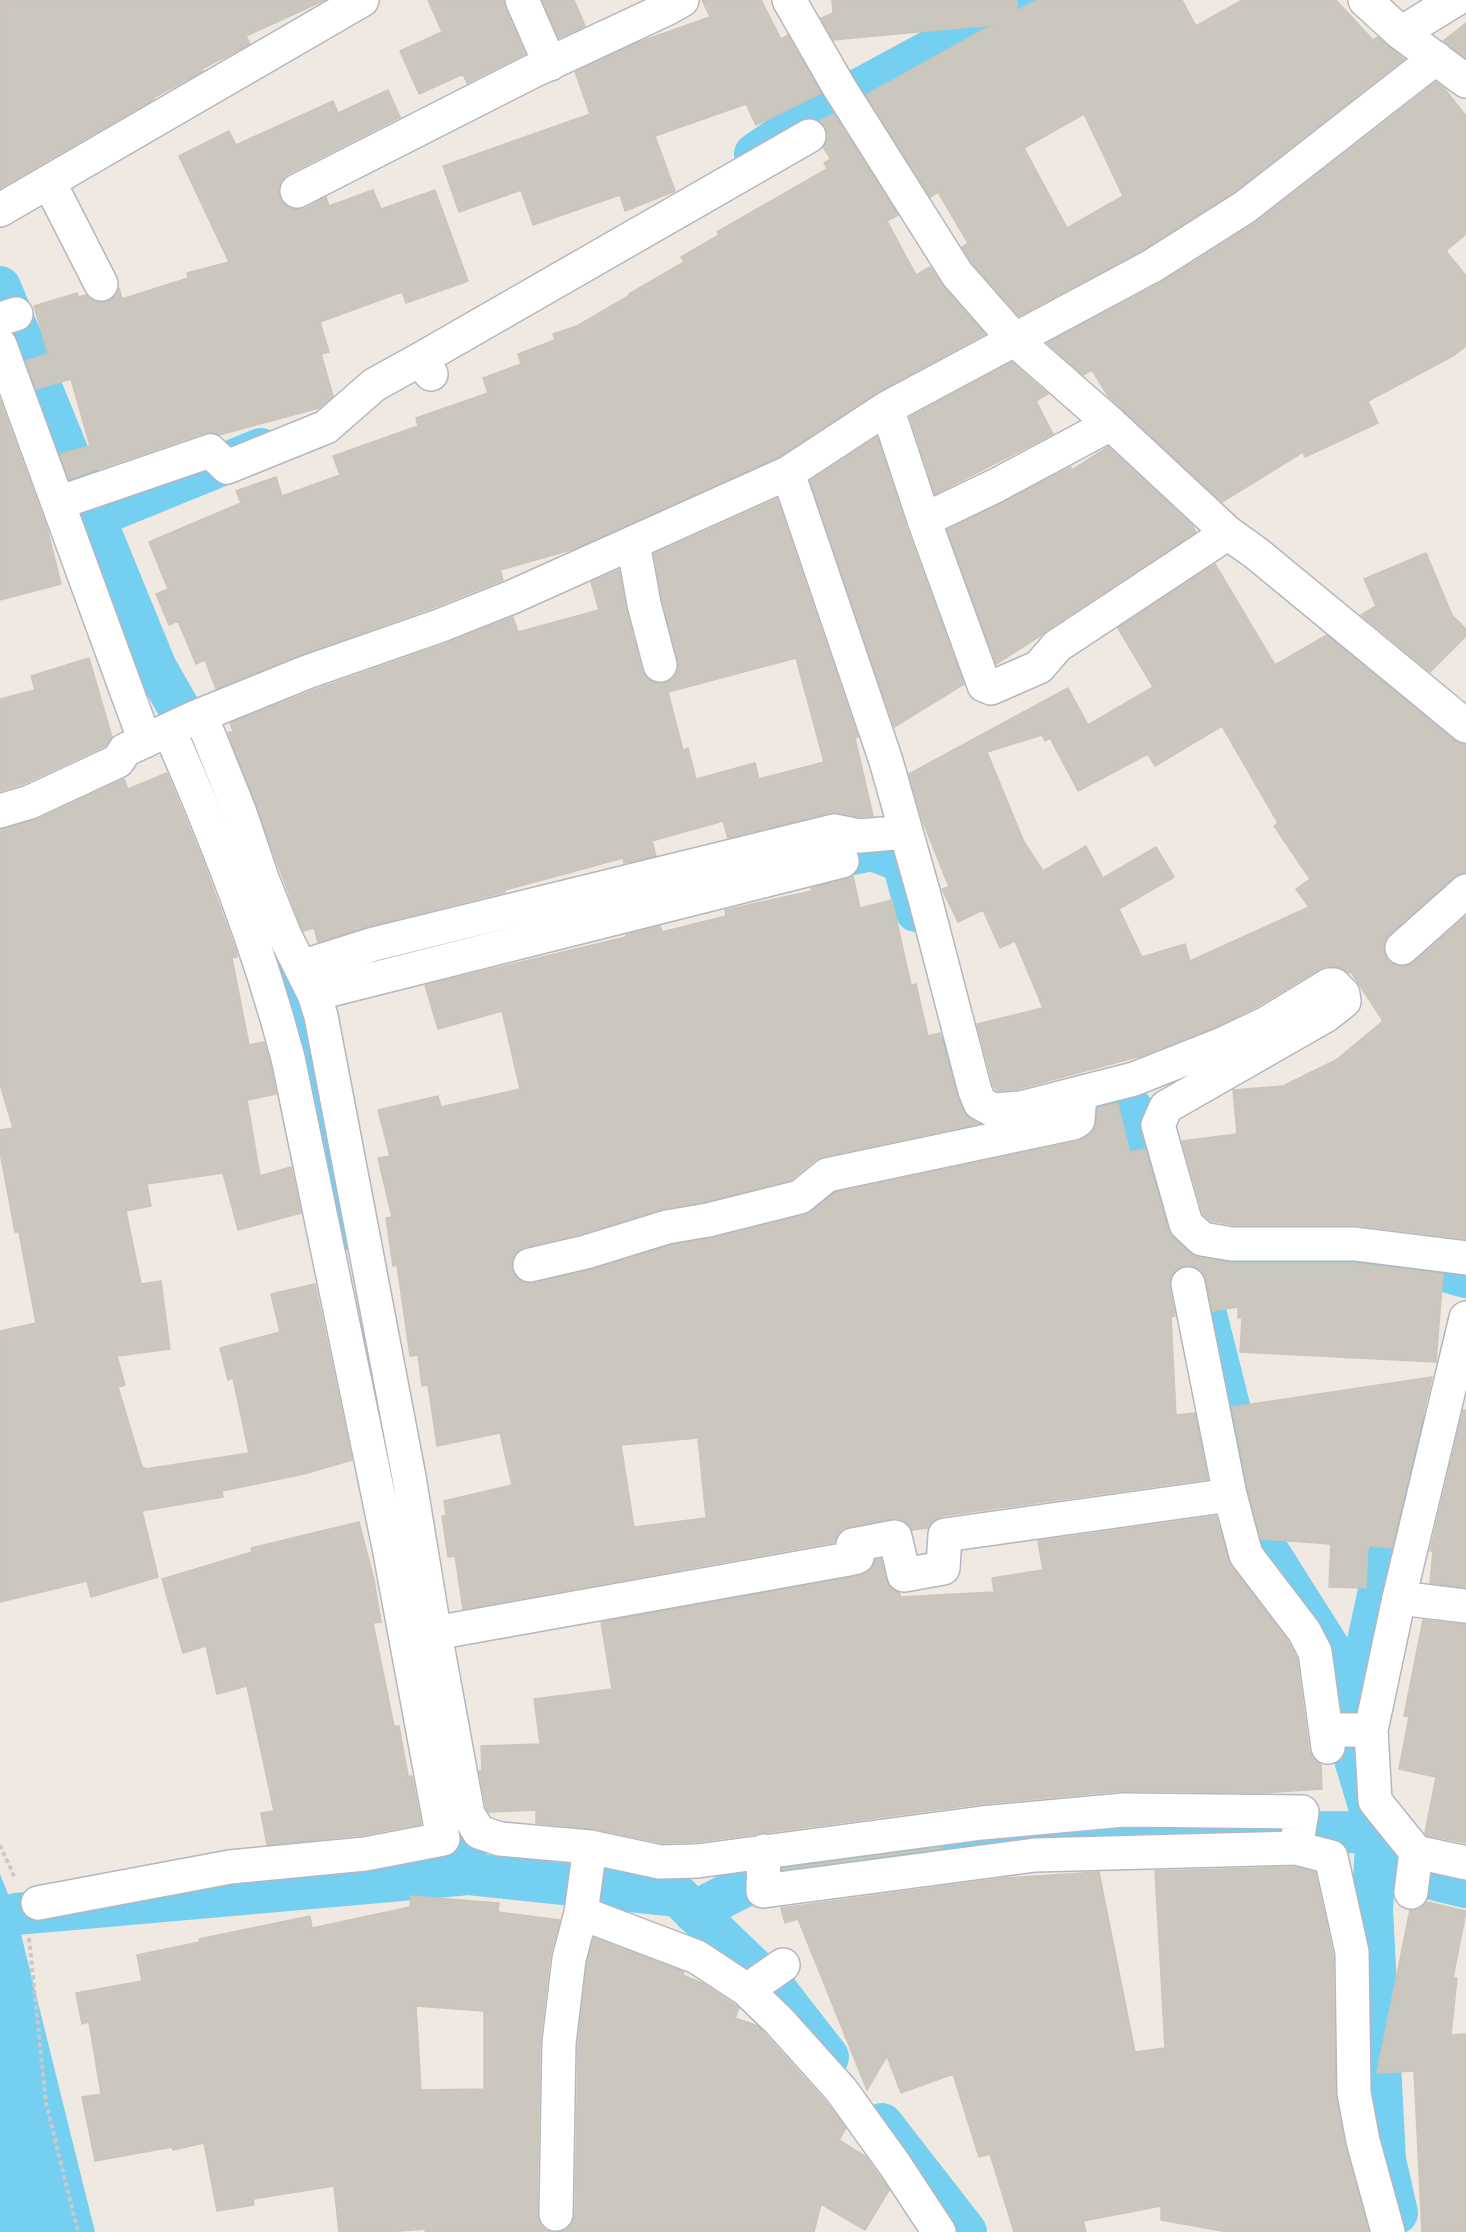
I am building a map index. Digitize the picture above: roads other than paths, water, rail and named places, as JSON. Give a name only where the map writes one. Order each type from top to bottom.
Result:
[{"type":"street","points":[[0,210],[362,0]]},
{"type":"street","points":[[522,0],[550,64]]},
{"type":"street","points":[[297,191],[682,0]]},
{"type":"street","points":[[789,0],[845,97],[957,274],[1015,340],[1111,424],[1228,533],[1466,726]]},
{"type":"street","points":[[1365,0],[1401,33],[1466,81]]},
{"type":"street","points":[[1401,33],[1455,0]]},
{"type":"street","points":[[0,811],[30,802],[118,760],[125,750],[176,727],[308,672],[440,626],[512,597],[788,473],[886,408],[1152,266],[1245,207],[1436,58]]},
{"type":"street","points":[[58,503],[210,451],[227,467],[326,427],[374,385],[425,367],[809,136]]},
{"type":"street","points":[[49,182],[100,284]]},
{"type":"street","points":[[0,345],[58,503],[224,817],[262,881],[306,977],[329,1052],[410,1477],[435,1633],[468,1814],[479,1832]]},
{"type":"street","points":[[886,408],[984,686],[988,688],[1039,668],[1057,646],[1228,533]]},
{"type":"street","points":[[924,520],[995,486],[1111,424]]},
{"type":"street","points":[[788,473],[876,728],[980,1104],[993,1110],[1079,1104],[1265,1024],[1329,985],[1338,990],[1344,1001],[1325,1016],[1166,1107],[1158,1125],[1186,1224],[1202,1239],[1232,1244],[1355,1244],[1466,1258]]},
{"type":"street","points":[[633,543],[644,604],[660,665]]},
{"type":"street","points":[[224,817],[244,913],[269,987],[288,1058],[375,1483],[443,1839]]},
{"type":"street","points":[[306,977],[374,944],[834,831],[860,836],[906,832]]},
{"type":"street","points":[[1402,948],[1466,891]]},
{"type":"street","points":[[530,1264],[586,1252],[667,1227],[708,1220],[800,1197],[827,1175],[1073,1123],[1079,1104]]},
{"type":"street","points":[[327,1245],[363,1237]]},
{"type":"street","points":[[1188,1284],[1230,1495],[1246,1556],[1304,1631],[1315,1652],[1327,1738],[1371,1730]]},
{"type":"street","points":[[1466,1318],[1399,1598],[1371,1730],[1375,1802],[1416,1852],[1466,1863]]},
{"type":"street","points":[[375,1483],[410,1477]]},
{"type":"street","points":[[435,1633],[843,1560],[857,1557],[853,1545],[896,1537],[903,1575],[943,1568],[945,1535],[1230,1495]]},
{"type":"street","points":[[1399,1598],[1466,1606]]},
{"type":"street","points":[[33,1918],[230,1867],[365,1854],[479,1832],[500,1839],[590,1847],[660,1862],[697,1861],[1034,1818],[1124,1810],[1302,1814],[1296,1848]]},
{"type":"street","points":[[1034,1818],[1035,1855]]},
{"type":"street","points":[[556,2214],[559,2043],[569,1959],[581,1913],[590,1847]]},
{"type":"street","points":[[764,1851],[763,1892],[1035,1855],[1296,1848],[1331,1857],[1352,1952],[1354,2093],[1363,2141],[1388,2232]]},
{"type":"street","points":[[1411,1892],[1416,1852]]},
{"type":"street","points":[[581,1913],[697,1957],[747,1990],[779,2021],[841,2090],[895,2164],[939,2232]]},
{"type":"street","points":[[747,1990],[783,1965]]},
{"type":"water","points":[[0,1874],[16,1914],[95,2232],[0,2232]]},
{"type":"waterway","points":[[755,154],[810,116],[1024,0]]},
{"type":"waterway","points":[[0,287],[156,668],[188,724],[203,760]]},
{"type":"waterway","points":[[94,517],[261,449]]},
{"type":"waterway","points":[[801,865],[872,850],[903,862],[916,911]]},
{"type":"waterway","points":[[274,938],[293,983],[346,1229]]},
{"type":"waterway","points":[[953,1056],[972,1133],[1129,1105],[1146,1128],[1166,1216],[1194,1267],[1264,1545],[1357,1692],[1343,1720],[1377,1832],[1372,1909],[1385,2160],[1397,2213]]},
{"type":"waterway","points":[[1205,1266],[1331,1259],[1407,1261],[1466,1277]]},
{"type":"waterway","points":[[1357,1692],[1382,1577],[1424,1435]]},
{"type":"waterway","points":[[452,1779],[469,1874]]},
{"type":"waterway","points":[[694,1912],[756,1880],[901,1849],[1116,1833],[1377,1832]]},
{"type":"waterway","points":[[1375,1865],[1466,1887]]},
{"type":"waterway","points":[[16,1914],[469,1874],[678,1896],[776,1990],[828,2057]]},
{"type":"waterway","points":[[882,2124],[966,2232]]}]
